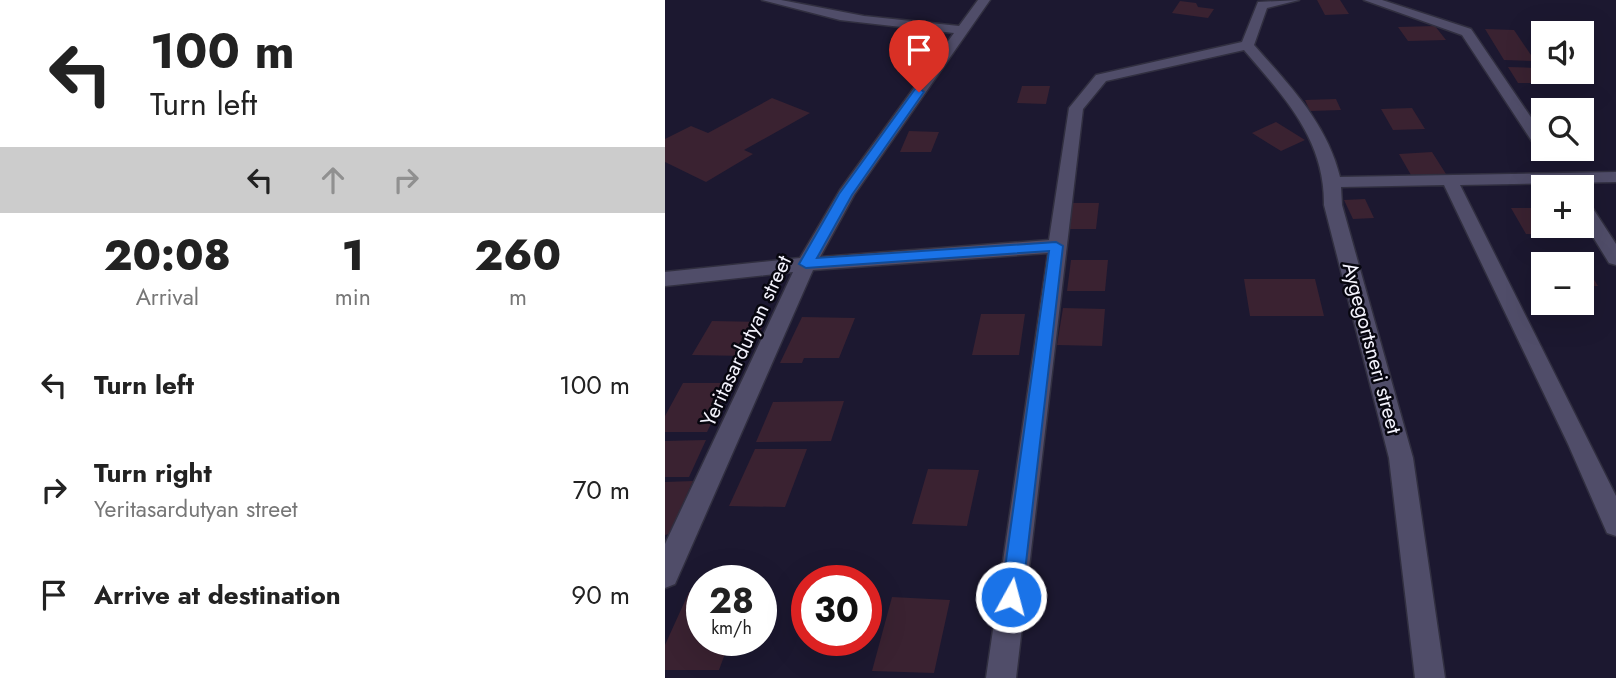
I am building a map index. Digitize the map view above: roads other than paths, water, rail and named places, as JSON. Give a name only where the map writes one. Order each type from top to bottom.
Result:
[{"type":"street","points":[[768,0],[805,11],[962,30]]},
{"type":"street","name":"Yeritasardutyan street","points":[[665,574],[806,264],[846,194],[984,0]]},
{"type":"street","points":[[1001,678],[1076,108],[1101,78],[1247,45],[1262,5],[1293,0]]},
{"type":"street","points":[[1370,0],[1467,32],[1531,128]]},
{"type":"street","name":"Aygegortsneri street","points":[[1247,45],[1315,127],[1335,182],[1333,205],[1401,457],[1430,678]]},
{"type":"street","points":[[1594,179],[1616,177]]},
{"type":"street","points":[[1450,181],[1580,444],[1616,524]]},
{"type":"street","points":[[1335,182],[1531,182]]},
{"type":"street","points":[[1594,224],[1616,259]]},
{"type":"street","points":[[665,279],[806,264],[1056,246]]}]
